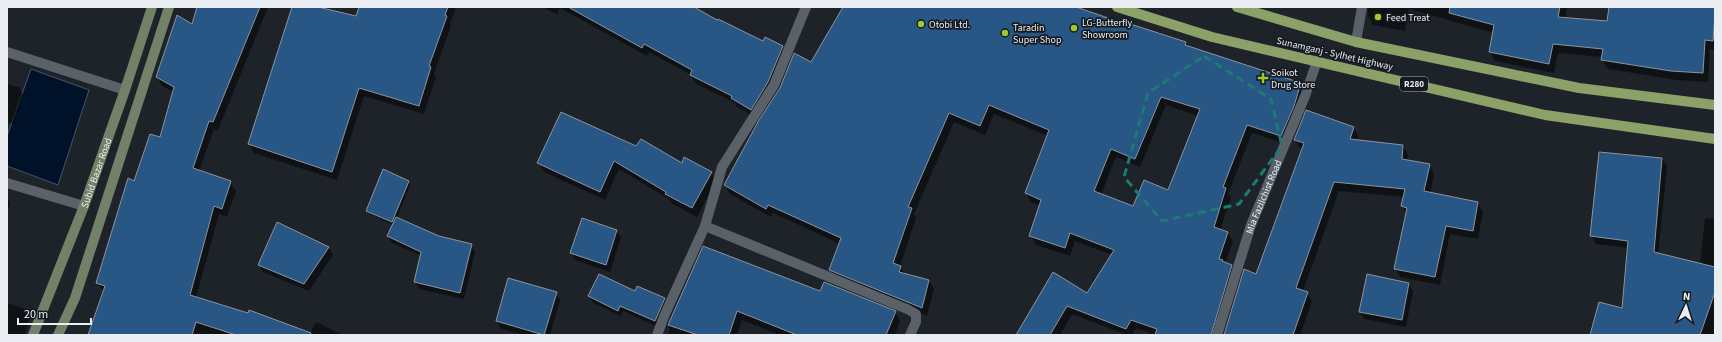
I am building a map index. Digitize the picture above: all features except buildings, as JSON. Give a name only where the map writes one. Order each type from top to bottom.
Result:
[{"type":"main road","name":"Subid Bazar Road","points":[[33,335],[84,206],[126,90],[152,7]]},
{"type":"main road","name":"Subid Bazar Road","points":[[58,335],[75,298],[169,7]]},
{"type":"main road","name":"Sunamganj - Sylhet Highway","points":[[1118,7],[1212,37],[1545,115],[1715,139]]},
{"type":"main road","name":"Sunamganj - Sylhet Highway","points":[[1237,7],[1356,42],[1578,88],[1715,105]]},
{"type":"street","points":[[657,335],[705,226],[722,167],[774,85],[806,7]]},
{"type":"street","points":[[1356,42],[1362,7]]},
{"type":"street","points":[[7,52],[126,90]]},
{"type":"street","name":"Mia Fazilchist Road","points":[[1217,335],[1251,225],[1305,96],[1317,61]]},
{"type":"street","points":[[7,183],[84,206]]},
{"type":"street","points":[[705,226],[907,309],[916,314],[916,322],[910,335]]},
{"type":"highlighted area","points":[[1204,56],[1271,99],[1282,146],[1239,204],[1162,221],[1124,177],[1148,93]]},
{"type":"water","points":[[31,69],[89,90],[58,185],[7,166],[7,136]]},
{"type":"place","name":"Feed Treat","points":[[1378,17]]},
{"type":"place","name":"Otobi Ltd.","points":[[921,24]]},
{"type":"place","name":"LG-Butterfly Showroom","points":[[1074,28]]},
{"type":"place","name":"Taradin Super Shop","points":[[1005,33]]},
{"type":"place","name":"Soikot Drug Store","points":[[1263,78]]}]
